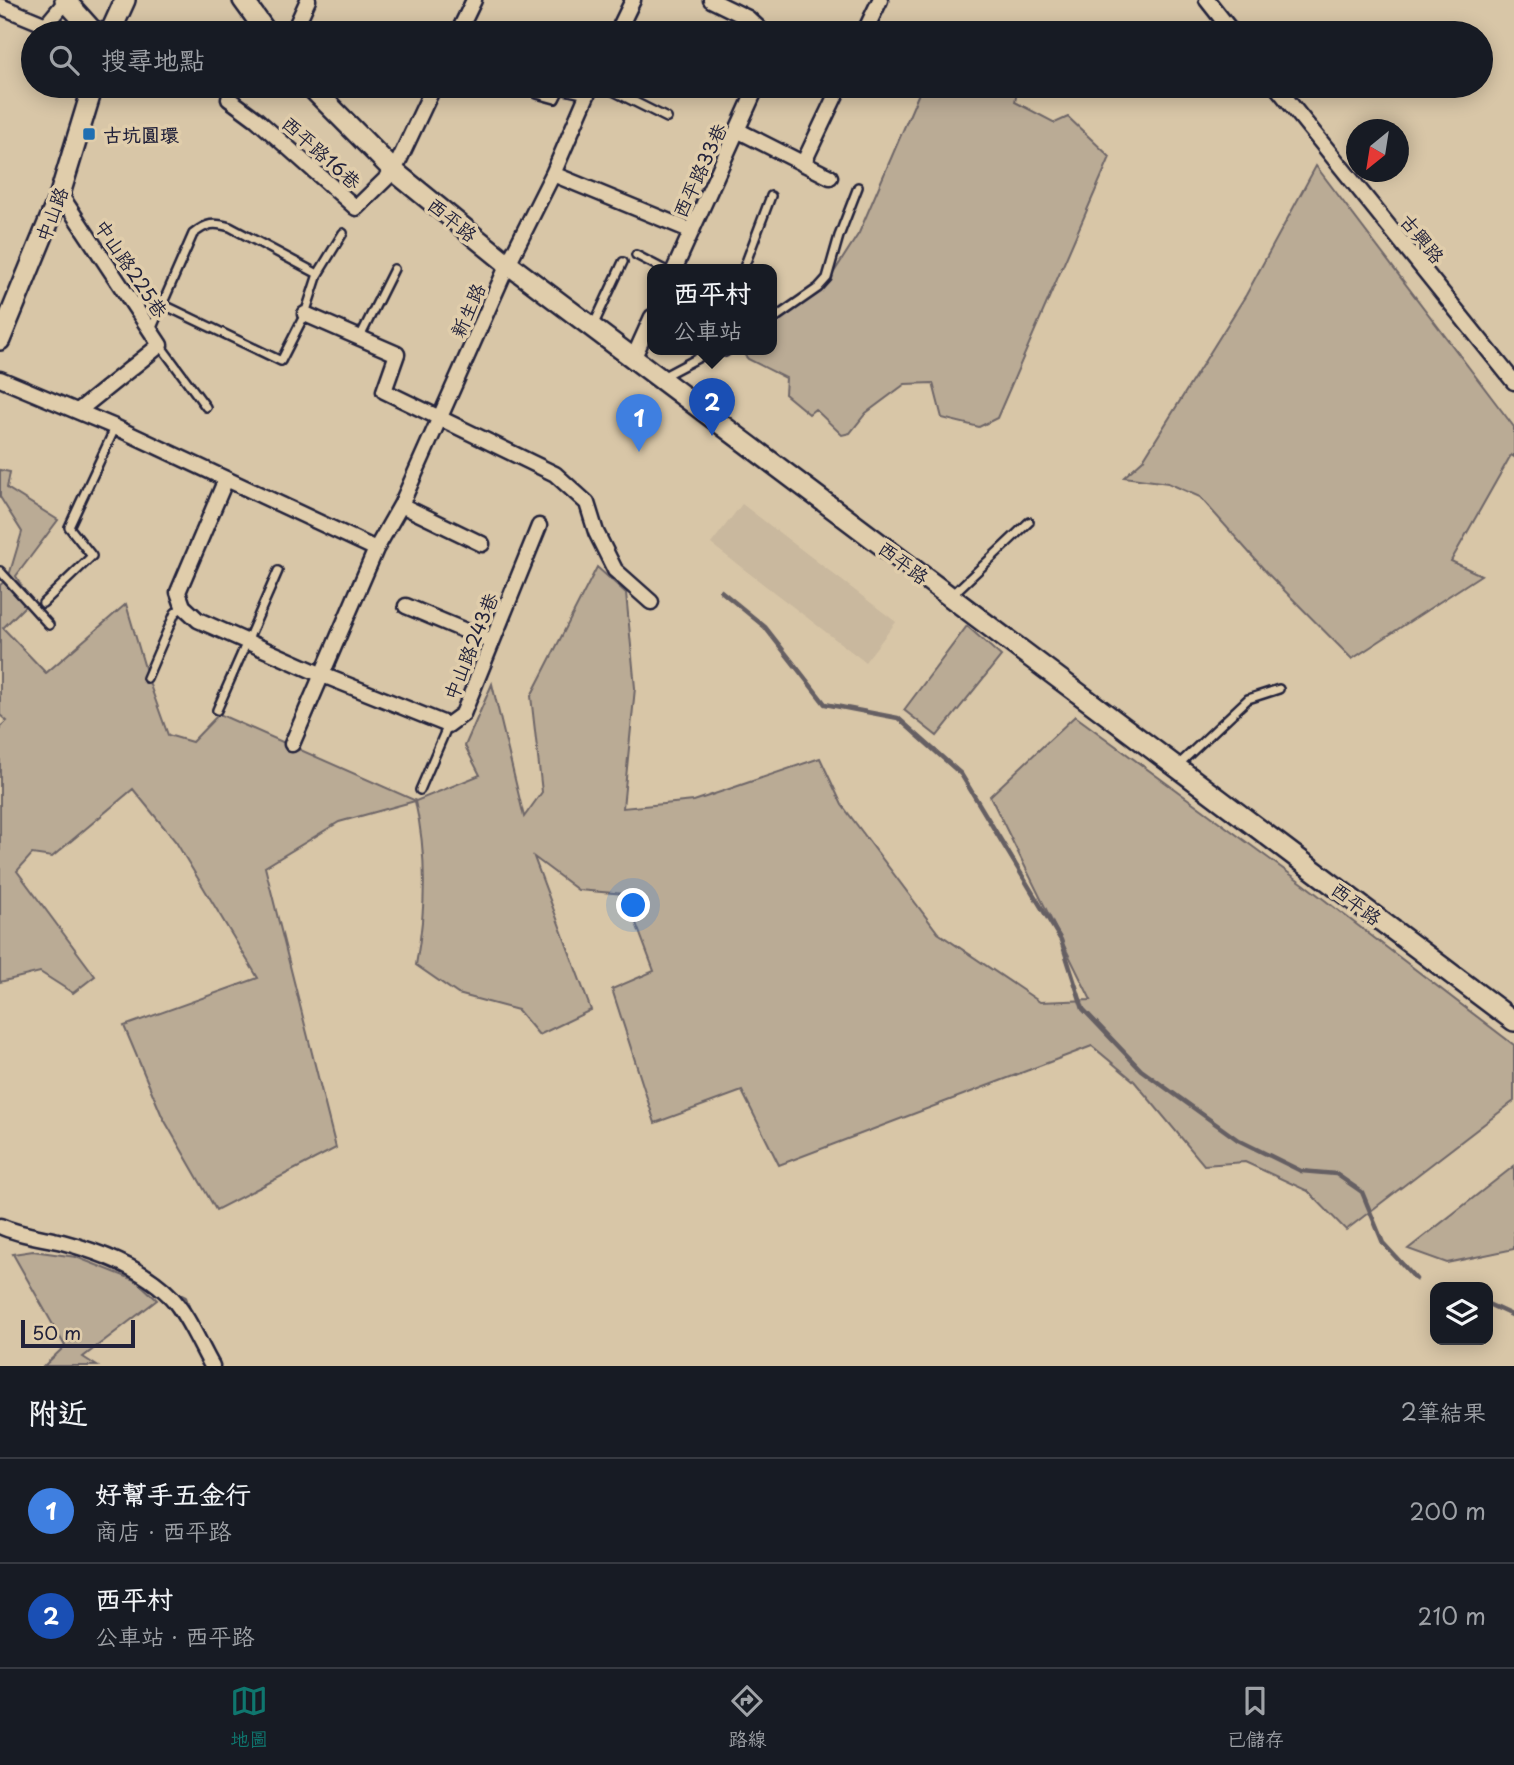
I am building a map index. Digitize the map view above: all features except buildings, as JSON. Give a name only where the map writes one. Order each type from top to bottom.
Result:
[{"type":"main road","points":[[66,0],[84,21]]},
{"type":"main road","points":[[115,21],[125,0]]},
{"type":"main road","points":[[243,0],[258,21]]},
{"type":"main road","name":"中山路","points":[[0,340],[60,194],[89,98]]},
{"type":"main road","name":"西平路","points":[[322,98],[394,171],[508,264],[1514,1021]]},
{"type":"street","points":[[49,21],[66,0]]},
{"type":"street","points":[[298,21],[308,0]]},
{"type":"street","points":[[464,21],[474,0]]},
{"type":"street","points":[[623,21],[633,0]]},
{"type":"street","points":[[711,0],[751,21]]},
{"type":"street","points":[[870,21],[880,0]]},
{"type":"street","points":[[1207,0],[1224,21]]},
{"type":"street","points":[[0,6],[36,21]]},
{"type":"street","points":[[394,171],[428,98]]},
{"type":"street","name":"新生路","points":[[376,548],[401,505],[586,98]]},
{"type":"street","name":"西平路33巷","points":[[677,264],[752,98]]},
{"type":"street","points":[[803,164],[833,98]]},
{"type":"street","name":"古興路","points":[[1286,98],[1514,382]]},
{"type":"street","name":"西平路16巷","points":[[229,99],[256,119],[356,208],[394,171]]},
{"type":"street","points":[[739,131],[830,177]]},
{"type":"street","points":[[553,174],[692,230]]},
{"type":"street","name":"中山路225巷","points":[[60,194],[160,345],[78,411]]},
{"type":"street","points":[[305,314],[397,354],[384,391],[555,474],[587,503],[596,532],[615,570],[651,602]]},
{"type":"street","points":[[633,359],[647,330]]},
{"type":"street","points":[[0,379],[116,427],[376,548],[292,744]]},
{"type":"street","points":[[183,606],[178,592],[226,479]]},
{"type":"street","points":[[401,505],[482,544]]},
{"type":"street","name":"中山路243巷","points":[[183,606],[192,616],[320,674],[448,725],[463,714],[539,526]]},
{"type":"street","points":[[406,607],[492,642]]},
{"type":"street","points":[[0,1226],[18,1234],[61,1242],[97,1254],[145,1275],[172,1299],[212,1366]]},
{"type":"lane","points":[[627,98],[667,118]]},
{"type":"lane","points":[[777,317],[818,288],[827,278],[839,236],[858,187]]},
{"type":"lane","points":[[745,264],[771,196]]},
{"type":"lane","points":[[151,331],[193,234],[205,224],[216,223],[230,227],[318,274]]},
{"type":"lane","points":[[162,304],[281,361],[305,314],[318,274],[343,233]]},
{"type":"lane","points":[[636,255],[653,264]]},
{"type":"lane","points":[[592,328],[623,262]]},
{"type":"lane","points":[[359,338],[394,269]]},
{"type":"lane","points":[[160,345],[206,407]]},
{"type":"lane","points":[[659,379],[705,355]]},
{"type":"lane","points":[[43,603],[92,556],[69,527],[116,427]]},
{"type":"lane","points":[[950,597],[1028,522]]},
{"type":"lane","points":[[0,571],[49,625]]},
{"type":"lane","points":[[217,710],[278,571]]},
{"type":"lane","points":[[146,678],[175,613],[183,606]]},
{"type":"lane","points":[[1177,766],[1248,699],[1279,689]]},
{"type":"lane","points":[[420,790],[448,725]]},
{"type":"shaded area","points":[[917,98],[1016,98],[1015,102],[1055,123],[1068,117],[1110,157],[997,418],[979,427],[942,418],[933,383],[905,384],[866,413],[850,433],[842,435],[815,409],[809,414],[785,394],[786,378],[744,355],[777,355],[777,316],[801,302],[834,272],[859,233]]},
{"type":"shaded area","points":[[1316,166],[1514,427],[1514,457],[1511,455],[1451,561],[1481,575],[1352,659],[1269,575],[1200,497],[1168,483],[1124,477],[1143,460],[1246,295]]},
{"type":"shaded area","points":[[0,470],[10,472],[7,488],[58,520],[16,576],[30,601],[3,628],[46,673],[126,604],[168,735],[192,742],[219,714],[416,801],[480,775],[465,746],[492,684],[524,817],[542,792],[531,696],[597,567],[626,593],[635,688],[623,808],[694,801],[820,758],[842,805],[938,933],[1040,1002],[1091,1000],[990,796],[1075,716],[1305,885],[1514,1045],[1514,1101],[1346,1230],[1308,1191],[1245,1162],[1204,1165],[1134,1081],[1092,1046],[779,1165],[742,1091],[655,1123],[612,989],[654,971],[625,894],[578,890],[534,857],[591,1010],[539,1035],[518,1010],[458,994],[416,965],[422,924],[424,863],[415,801],[339,822],[265,867],[336,1148],[216,1210],[162,1116],[124,1026],[258,978],[176,842],[133,789],[52,857],[32,854],[17,871],[95,976],[73,993],[40,972],[0,982],[0,727],[7,721],[0,715],[0,585],[8,579],[22,532],[0,497]]},
{"type":"shaded area","points":[[742,504],[896,622],[865,662],[711,544]]},
{"type":"shaded area","points":[[967,626],[1001,656],[937,736],[904,710]]},
{"type":"shaded area","points":[[1514,1166],[1514,1249],[1447,1263],[1408,1249]]},
{"type":"shaded area","points":[[33,1251],[76,1257],[137,1281],[157,1300],[83,1357],[97,1366],[44,1366],[65,1346],[13,1254]]},
{"type":"waterway","points":[[721,591],[765,627],[825,704],[898,718],[961,774],[1061,940],[1083,1009],[1141,1070],[1238,1140],[1301,1171],[1336,1174],[1362,1192],[1383,1243],[1416,1279]]},
{"type":"waterway","points":[[175,1293],[185,1298],[190,1313]]},
{"type":"waterway","points":[[1493,1306],[1514,1316]]},
{"type":"place","name":"古坑圓環","points":[[89,134]]},
{"type":"place","name":"西平村","points":[[712,436]]},
{"type":"place","name":"好幫手五金行","points":[[639,452]]}]
